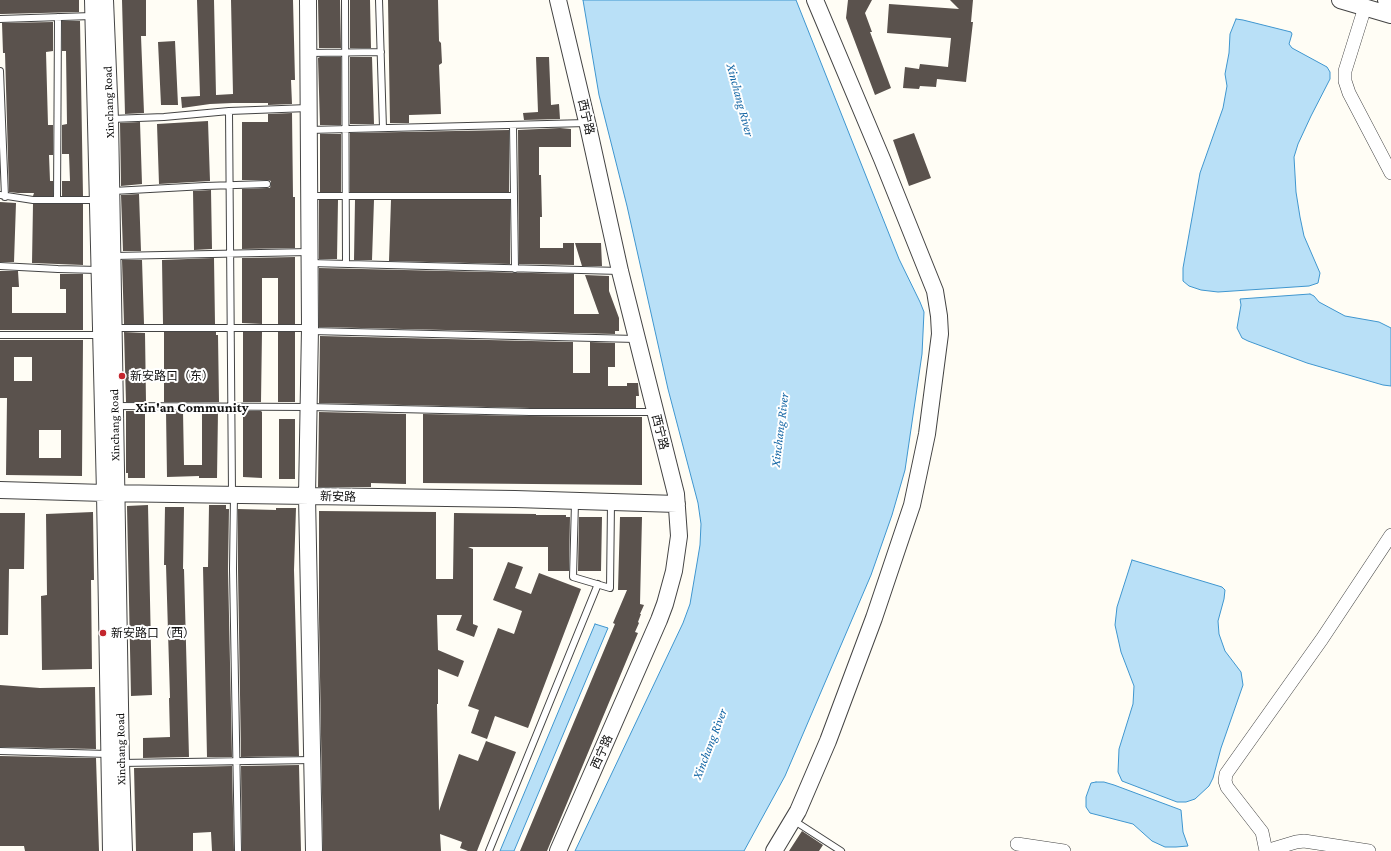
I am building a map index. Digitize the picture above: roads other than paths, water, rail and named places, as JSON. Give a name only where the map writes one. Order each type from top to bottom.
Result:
[{"type":"street","name":"Xinchang Road","points":[[93,0],[105,195],[112,256],[107,332],[110,493],[116,759],[124,851]]},
{"type":"street","name":"Xinchang Road","points":[[105,0],[110,119],[100,270],[115,406],[110,493]]},
{"type":"street","points":[[308,0],[310,258],[307,496],[314,851]]},
{"type":"street","name":"西宁路","points":[[558,0],[620,272],[676,494],[679,536],[674,571],[665,604],[613,728],[558,851]]},
{"type":"street","points":[[774,851],[793,820],[808,790],[836,720],[874,618],[912,505],[927,434],[940,334],[935,291],[816,0]]},
{"type":"street","points":[[1340,0],[1391,15]]},
{"type":"street","points":[[1386,0],[1391,1]]},
{"type":"street","points":[[1365,7],[1345,71],[1345,81],[1349,93],[1391,172]]},
{"type":"street","name":"新安路","points":[[0,490],[575,500],[677,504]]},
{"type":"street","points":[[1369,851],[1304,841],[1266,851],[1262,832],[1227,787],[1225,781],[1226,774],[1322,639],[1391,535]]},
{"type":"street","name":"Xinchang Road","points":[[111,851],[116,759]]},
{"type":"street","points":[[1017,844],[1064,851]]},
{"type":"lane","points":[[345,0],[346,264]]},
{"type":"lane","points":[[379,0],[383,128]]},
{"type":"lane","points":[[0,19],[94,16]]},
{"type":"lane","points":[[57,200],[58,17]]},
{"type":"lane","points":[[309,53],[381,52]]},
{"type":"lane","points":[[0,71],[2,196],[57,200],[230,185],[267,184]]},
{"type":"lane","points":[[110,119],[164,117],[229,111],[309,108]]},
{"type":"lane","points":[[229,111],[233,495],[232,570],[238,851]]},
{"type":"lane","points":[[309,130],[587,123]]},
{"type":"lane","points":[[513,125],[515,269]]},
{"type":"lane","points":[[310,196],[514,196]]},
{"type":"lane","points":[[112,256],[230,253],[310,258],[346,264],[620,272]]},
{"type":"lane","points":[[0,266],[100,270]]},
{"type":"lane","points":[[0,335],[231,328],[637,339]]},
{"type":"lane","points":[[115,406],[309,406],[522,412],[655,412]]},
{"type":"lane","points":[[575,500],[573,576],[610,588],[611,502]]},
{"type":"lane","points":[[489,851],[598,584]]},
{"type":"lane","points":[[0,751],[116,759],[236,762],[312,760]]},
{"type":"lane","points":[[793,820],[840,851]]},
{"type":"water","name":"Xinchang River","points":[[583,0],[796,0],[899,259],[924,312],[922,354],[905,470],[892,515],[871,575],[785,776],[744,851],[575,851],[683,623],[690,604],[700,545],[701,524],[698,503],[668,389],[627,206],[599,95]]},
{"type":"water","points":[[1236,19],[1291,32],[1292,34],[1289,44],[1292,48],[1327,67],[1330,72],[1330,79],[1298,144],[1294,157],[1296,192],[1304,236],[1320,273],[1318,283],[1309,286],[1218,292],[1201,290],[1189,286],[1183,281],[1183,268],[1200,173],[1223,108],[1227,86],[1225,74],[1229,53],[1230,34]]},
{"type":"water","points":[[1310,294],[1319,302],[1345,316],[1379,322],[1391,328],[1391,386],[1307,363],[1242,338],[1237,328],[1241,305],[1240,299]]},
{"type":"water","points":[[1132,560],[1222,587],[1225,590],[1218,621],[1219,634],[1225,651],[1241,672],[1243,685],[1221,748],[1213,778],[1209,786],[1195,799],[1186,802],[1177,802],[1122,781],[1118,772],[1119,749],[1133,704],[1134,686],[1121,652],[1115,625],[1117,607]]},
{"type":"water","points":[[595,624],[608,628],[514,851],[500,851]]},
{"type":"water","points":[[1104,782],[1114,785],[1181,810],[1183,832],[1188,846],[1165,847],[1152,841],[1133,824],[1090,813],[1086,807],[1086,797],[1091,783]]},
{"type":"place","name":"新安路口（东）","points":[[122,376]]},
{"type":"place","name":"新安路口（西）","points":[[103,633]]},
{"type":"district","name":"Xin'an Community","points":[[192,408]]}]
